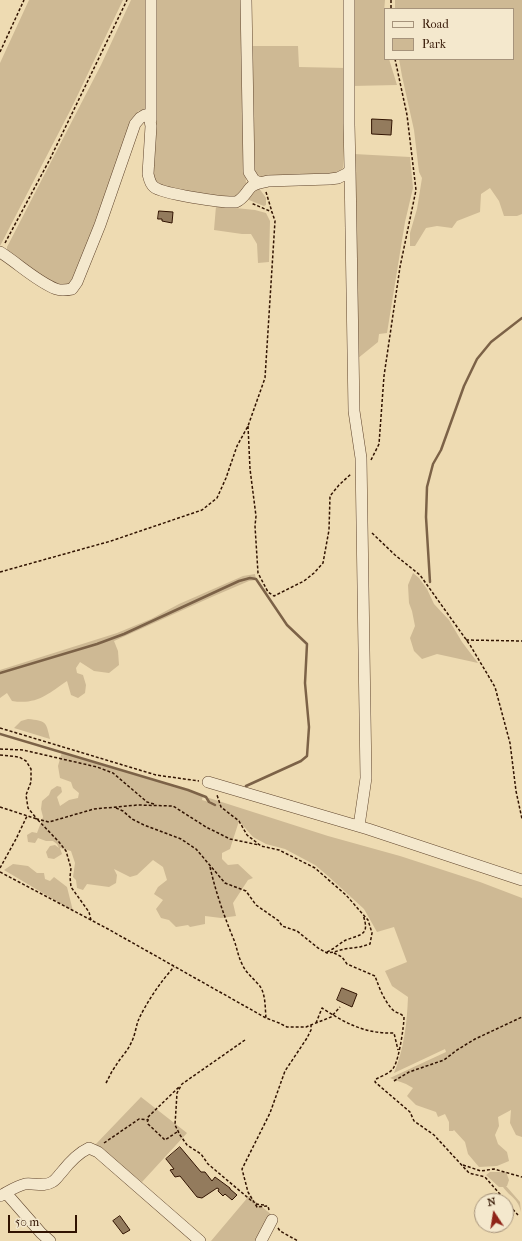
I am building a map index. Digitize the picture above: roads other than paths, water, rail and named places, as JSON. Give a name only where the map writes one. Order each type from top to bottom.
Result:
[{"type":"street","points":[[151,0],[151,133],[148,174],[154,187],[167,192],[231,203],[239,201],[250,187],[260,183],[268,181],[338,178],[348,173],[350,169]]},
{"type":"street","points":[[246,0],[249,172],[254,180],[260,183]]},
{"type":"street","points":[[349,0],[349,124],[354,411],[365,464],[362,523],[366,778],[359,826]]},
{"type":"street","points":[[0,252],[44,283],[57,290],[62,291],[72,289],[77,282],[100,225],[135,124],[145,114],[149,116],[150,120]]},
{"type":"street","points":[[210,782],[359,826],[522,880]]},
{"type":"street","points":[[50,1241],[3,1195],[24,1184],[41,1185],[54,1181],[61,1171],[83,1151],[89,1148],[98,1152],[200,1241]]},
{"type":"street","points":[[260,1241],[272,1220]]},
{"type":"waterway","points":[[430,582],[426,517],[427,487],[433,464],[441,450],[464,386],[477,359],[491,342],[522,318]]},
{"type":"waterway","points":[[0,673],[97,644],[124,634],[239,581],[250,578],[256,579],[287,625],[307,644],[305,683],[309,727],[307,756],[301,761],[246,786]]},
{"type":"waterway","points":[[0,734],[188,790],[206,797],[209,802],[215,805]]}]
